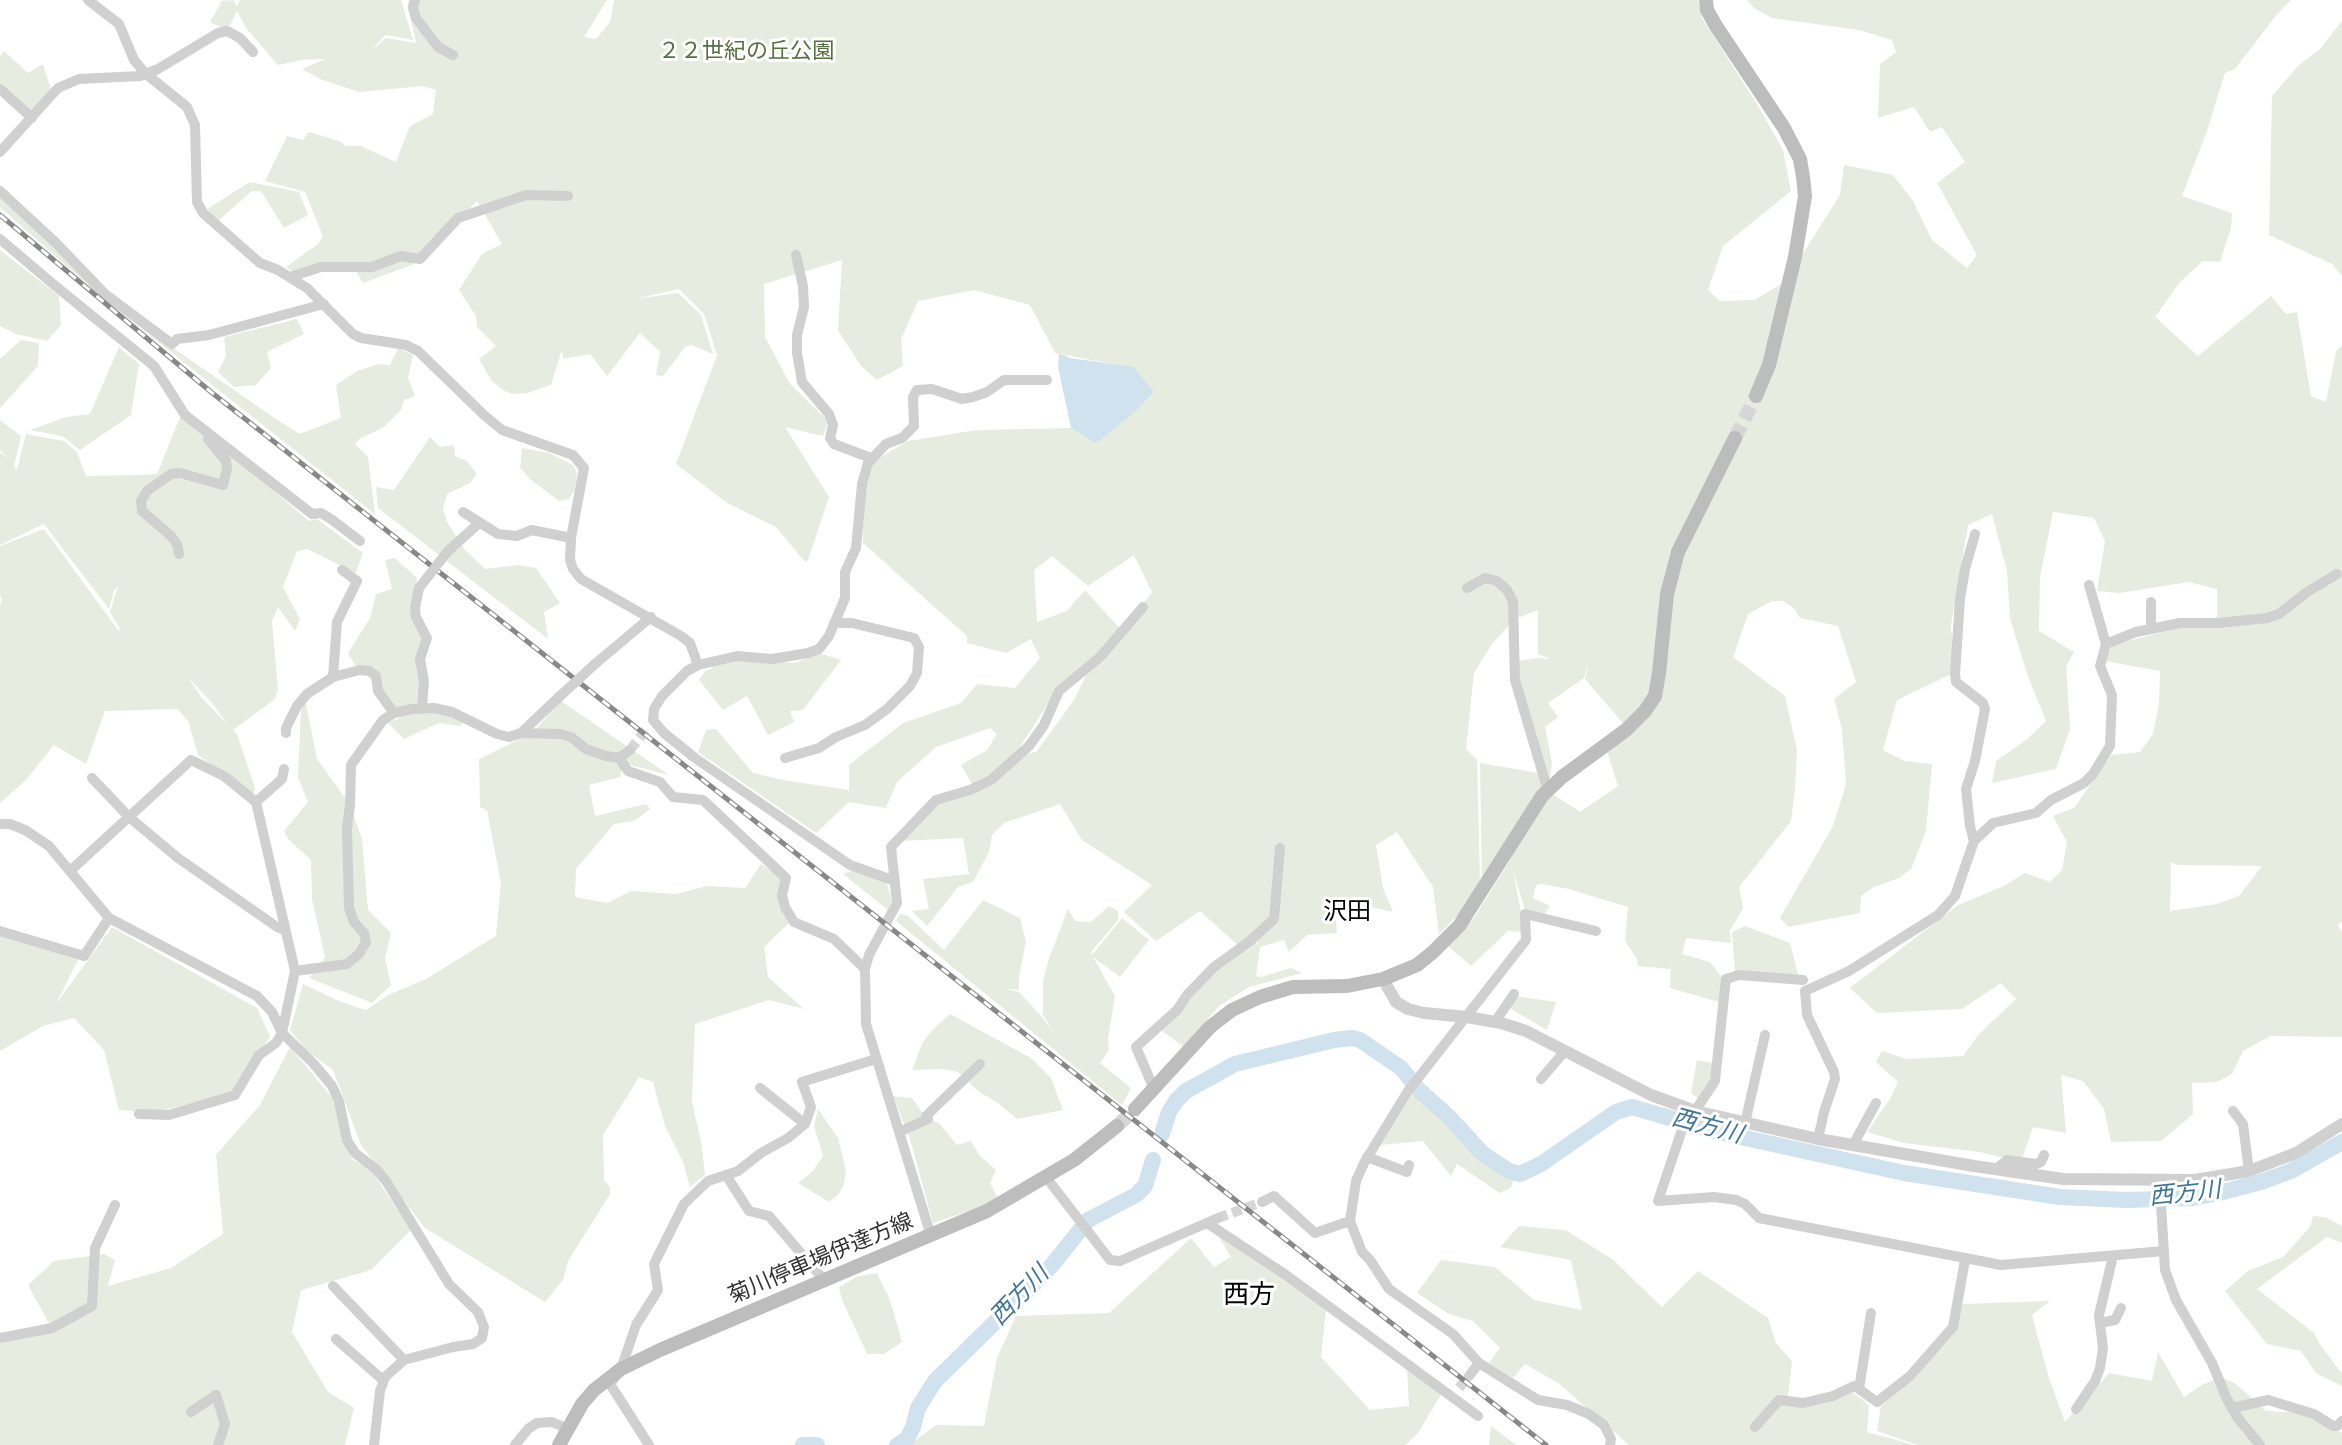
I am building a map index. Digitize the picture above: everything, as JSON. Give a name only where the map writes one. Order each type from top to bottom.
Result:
[{"type":"main road","points":[[1706,0],[1707,10],[1716,26],[1784,128],[1800,159],[1803,177],[1805,196],[1795,257],[1769,365],[1756,396]]},
{"type":"main road","points":[[1135,1109],[1210,1027],[1232,1010],[1260,997],[1293,987],[1347,986],[1383,980],[1417,965],[1459,926],[1527,817],[1548,791],[1562,777],[1626,730],[1645,711],[1655,696],[1667,594],[1678,552],[1735,438]]},
{"type":"main road","name":"菊川停車場伊達方線","points":[[559,1445],[582,1404],[594,1390],[621,1369],[660,1350],[987,1211],[1074,1160],[1117,1126]]},
{"type":"street","points":[[88,0],[119,24],[134,60],[145,73],[187,106],[195,125],[197,202],[203,213],[260,263],[290,277],[324,304],[352,334],[361,338],[406,345],[418,351],[502,430],[573,455],[584,468],[571,538],[570,560],[573,569],[581,579],[651,617],[690,643],[698,665]]},
{"type":"street","points":[[415,0],[413,8],[416,18],[438,47],[453,55]]},
{"type":"street","points":[[0,153],[58,88],[79,79],[138,76],[158,69],[218,33],[227,31],[240,38],[253,52]]},
{"type":"street","points":[[0,89],[32,118]]},
{"type":"street","points":[[0,191],[56,243],[105,294],[171,344],[177,339],[209,335],[324,304]]},
{"type":"street","points":[[290,277],[321,267],[372,267],[401,256],[420,259],[458,218],[526,195],[568,196]]},
{"type":"street","points":[[0,238],[154,366],[185,415],[312,514],[321,513],[360,540]]},
{"type":"street","points":[[796,255],[803,286],[804,307],[797,335],[798,368],[802,382],[829,414],[833,425],[830,438],[834,444],[871,458]]},
{"type":"street","points":[[894,881],[850,865],[695,758],[651,723],[654,709],[662,696],[687,671],[698,665],[737,656],[772,659],[819,649],[829,636],[845,598],[845,572],[856,548],[862,484],[868,463],[886,444],[902,438],[914,426],[913,397],[917,390],[932,389],[962,399],[974,398],[1005,380],[1047,380]]},
{"type":"street","points":[[179,554],[177,544],[171,536],[142,511],[141,501],[147,491],[171,474],[180,473],[223,485],[227,469],[226,461],[210,442],[204,430]]},
{"type":"street","points":[[463,512],[478,524],[498,534],[517,536],[532,530],[571,538]]},
{"type":"street","points":[[422,709],[424,681],[420,659],[427,638],[416,617],[415,608],[419,588],[448,551],[478,524]]},
{"type":"street","points":[[1974,841],[1966,789],[1976,761],[1985,709],[1982,702],[1956,682],[1955,675],[1960,599],[1965,569],[1975,534]]},
{"type":"street","points":[[333,677],[337,622],[357,581],[342,570]]},
{"type":"street","points":[[2106,644],[2151,628],[2180,623],[2218,623],[2267,618],[2279,614],[2307,592],[2337,574]]},
{"type":"street","points":[[1467,588],[1485,578],[1497,581],[1507,590],[1514,602],[1515,680],[1548,791]]},
{"type":"street","points":[[1818,1139],[1835,1079],[1834,1072],[1807,1015],[1805,991],[1849,971],[1938,915],[1955,896],[1974,841],[1993,823],[2036,813],[2051,800],[2084,783],[2093,774],[2110,746],[2112,695],[2100,666],[2106,644],[2089,585]]},
{"type":"street","points":[[2151,602],[2151,628]]},
{"type":"street","points":[[931,1236],[866,1024],[865,969],[869,955],[897,903],[891,847],[936,800],[970,790],[991,780],[1029,746],[1044,725],[1059,691],[1100,657],[1143,607]]},
{"type":"street","points":[[521,733],[595,664],[651,617]]},
{"type":"street","points":[[785,758],[819,748],[836,737],[865,725],[887,709],[915,679],[919,647],[914,638],[852,623],[834,623]]},
{"type":"street","points":[[286,734],[286,728],[297,706],[307,694],[333,677],[360,670],[369,671],[376,676],[378,691],[394,713]]},
{"type":"street","points":[[295,970],[346,964],[359,954],[366,942],[364,933],[354,922],[348,908],[347,828],[351,765],[383,720],[394,713],[434,708],[452,712],[508,737],[521,733],[560,734],[571,737],[586,749],[619,758],[630,750]]},
{"type":"street","points":[[619,758],[628,771],[660,782],[673,796],[704,800],[786,878],[782,895],[785,908],[794,922],[834,939],[865,969]]},
{"type":"street","points":[[70,871],[191,760],[225,776],[256,802],[295,970],[282,1033],[276,1043],[260,1055],[235,1095],[169,1115],[139,1114]]},
{"type":"street","points":[[256,802],[282,779],[284,769]]},
{"type":"street","points":[[93,778],[129,817],[178,858],[285,930]]},
{"type":"street","points":[[0,824],[10,824],[25,830],[49,846],[109,918],[257,996],[272,1012],[282,1033],[313,1063],[332,1086],[339,1101],[347,1140],[356,1153],[376,1168],[386,1181],[449,1284],[478,1312],[484,1327],[482,1338],[473,1344],[404,1360],[390,1371],[383,1380],[380,1391],[374,1445]]},
{"type":"street","points":[[1154,1089],[1136,1047],[1177,1010],[1214,967],[1250,941],[1274,919],[1280,848]]},
{"type":"street","points":[[1596,931],[1525,914],[1526,940],[1408,1091],[1367,1157],[1356,1181],[1350,1221],[1362,1252],[1389,1289],[1453,1334],[1479,1363],[1538,1400],[1567,1405],[1589,1414],[1604,1425],[1611,1438],[1610,1445]]},
{"type":"street","points":[[0,931],[84,956],[109,918]]},
{"type":"street","points":[[1803,980],[1739,975],[1726,979],[1715,1082],[1692,1110],[1658,1200],[1714,1197],[1736,1200],[1745,1204],[1759,1218],[1965,1260],[2001,1265],[2164,1251]]},
{"type":"street","points":[[1383,980],[1396,1002],[1408,1009],[1495,1022],[1526,1031],[1651,1095],[1692,1110],[1818,1139],[1996,1169],[2063,1179],[2160,1185],[2249,1171],[2296,1153],[2342,1124]]},
{"type":"street","points":[[1495,1022],[1514,994]]},
{"type":"street","points":[[1745,1124],[1765,1035]]},
{"type":"street","points":[[1541,1079],[1565,1051]]},
{"type":"street","points":[[649,1445],[610,1384],[621,1369],[636,1325],[658,1290],[654,1264],[684,1204],[708,1181],[738,1171],[805,1124],[811,1107],[802,1082],[876,1059]]},
{"type":"street","points":[[899,1132],[927,1113],[980,1064]]},
{"type":"street","points":[[760,1088],[805,1124]]},
{"type":"street","points":[[1853,1145],[1876,1103]]},
{"type":"street","points":[[927,1113],[943,1109]]},
{"type":"street","points":[[2233,1111],[2242,1124],[2249,1171]]},
{"type":"street","points":[[1996,1169],[2007,1161],[2036,1164],[2041,1162],[2044,1155]]},
{"type":"street","points":[[1367,1157],[1407,1172],[1409,1165]]},
{"type":"street","points":[[726,1175],[749,1211],[769,1216],[824,1280]]},
{"type":"street","points":[[1046,1177],[1110,1260],[1120,1261],[1218,1218]]},
{"type":"street","points":[[2160,1185],[2165,1270],[2176,1300],[2212,1363],[2232,1408],[2260,1445]]},
{"type":"street","points":[[1262,1202],[1274,1196],[1315,1233],[1350,1221]]},
{"type":"street","points":[[0,1338],[52,1328],[92,1306],[95,1248],[115,1205]]},
{"type":"street","points":[[1207,1223],[1456,1392],[1478,1416]]},
{"type":"street","points":[[2076,1409],[2095,1381],[2100,1368],[2103,1348],[2100,1315],[2113,1256]]},
{"type":"street","points":[[1755,1427],[1779,1400],[1803,1403],[1833,1396],[1854,1386],[1877,1402],[1910,1376],[1953,1327],[1965,1260]]},
{"type":"street","points":[[333,1286],[404,1360]]},
{"type":"street","points":[[2100,1323],[2115,1320],[2121,1308]]},
{"type":"street","points":[[1859,1389],[1871,1313]]},
{"type":"street","points":[[336,1339],[383,1380]]},
{"type":"street","points":[[1468,1377],[1479,1363]]},
{"type":"street","points":[[191,1412],[216,1395],[225,1424],[218,1445]]},
{"type":"street","points":[[2232,1408],[2268,1400],[2314,1414],[2333,1426],[2337,1426],[2342,1421]]},
{"type":"street","points":[[515,1445],[528,1429],[537,1423],[552,1422],[568,1429]]},
{"type":"green space","name":"２２世紀の丘公園","points":[[233,0],[237,6],[240,0],[401,0],[413,40],[385,35],[371,51],[386,38],[416,43],[409,0],[607,0],[584,37],[596,39],[610,22],[614,0],[1698,0],[1702,18],[1757,104],[1783,150],[1791,191],[1723,246],[1708,290],[1720,301],[1754,300],[1785,282],[1840,195],[1844,165],[1893,175],[1913,201],[1932,240],[1967,268],[1977,255],[1937,183],[1965,162],[1942,127],[1930,132],[1914,107],[1878,118],[1880,64],[1896,52],[1892,40],[1859,30],[1772,18],[1754,8],[1747,0],[2291,0],[2278,13],[2235,69],[2225,73],[2207,131],[2182,196],[2232,213],[2231,228],[2220,262],[2203,261],[2180,282],[2155,317],[2198,356],[2271,296],[2286,314],[2297,312],[2311,396],[2326,402],[2336,352],[2342,345],[2342,922],[2338,924],[2342,933],[2342,1037],[2270,1036],[2243,1051],[2232,1074],[2217,1082],[2192,1083],[2193,1114],[2161,1141],[2111,1142],[2104,1109],[2083,1081],[2061,1075],[2066,1133],[2033,1127],[2021,1162],[1980,1152],[1904,1143],[1867,1132],[1890,1099],[1898,1082],[1876,1062],[1882,1051],[1907,1059],[1963,1056],[1979,1034],[2016,999],[2001,983],[1962,1009],[1877,1013],[1850,988],[1958,905],[2004,886],[2025,873],[2050,882],[2062,870],[2067,842],[2053,816],[2074,808],[2111,755],[2140,752],[2153,734],[2159,703],[2160,671],[2105,661],[2105,655],[2114,645],[2217,617],[2217,589],[2189,582],[2119,593],[2097,591],[2105,541],[2094,518],[2053,512],[2040,577],[2039,631],[2074,652],[2066,667],[2070,729],[2056,769],[1992,783],[1996,761],[2026,740],[2046,721],[2028,676],[2010,618],[2007,571],[1992,514],[1968,525],[1951,625],[1955,674],[1897,700],[1883,750],[1904,761],[1932,764],[1926,831],[1911,869],[1899,878],[1874,887],[1861,896],[1860,913],[1788,927],[1780,918],[1833,826],[1846,784],[1842,729],[1834,699],[1856,682],[1838,626],[1800,618],[1794,608],[1783,601],[1772,601],[1748,614],[1733,657],[1785,696],[1797,750],[1795,789],[1791,821],[1739,887],[1743,908],[1730,931],[1731,943],[1686,938],[1682,954],[1710,962],[1723,979],[1719,1002],[1670,988],[1671,960],[1670,969],[1638,966],[1637,959],[1625,941],[1628,907],[1569,889],[1542,884],[1536,885],[1533,898],[1550,906],[1544,915],[1525,910],[1513,870],[1521,912],[1522,932],[1508,931],[1471,966],[1448,946],[1474,918],[1510,860],[1521,834],[1551,793],[1580,812],[1618,786],[1607,751],[1629,730],[1585,679],[1590,657],[1584,678],[1548,703],[1558,717],[1545,727],[1552,763],[1550,779],[1522,704],[1515,661],[1551,659],[1538,654],[1538,610],[1515,619],[1492,644],[1474,673],[1466,749],[1477,760],[1480,882],[1458,915],[1439,934],[1433,887],[1397,832],[1376,845],[1383,888],[1393,912],[1354,903],[1335,907],[1337,933],[1307,935],[1289,952],[1284,940],[1260,947],[1256,976],[1261,977],[1291,968],[1302,973],[1249,987],[1219,1006],[1184,1047],[1157,1027],[1216,966],[1254,939],[1259,946],[1256,937],[1240,947],[1200,911],[1156,941],[1124,912],[1152,885],[1082,840],[1060,804],[1004,823],[992,835],[989,852],[973,882],[958,887],[927,926],[912,911],[929,909],[923,879],[969,874],[963,838],[900,841],[939,801],[971,793],[1019,757],[1037,751],[1074,700],[1090,667],[1060,685],[1016,753],[988,778],[973,786],[961,765],[987,750],[997,734],[990,728],[936,747],[897,782],[886,808],[849,802],[816,833],[698,752],[706,730],[716,729],[753,773],[849,790],[849,765],[903,723],[961,703],[977,684],[1015,688],[1040,658],[1031,639],[1006,653],[967,643],[967,636],[863,543],[862,505],[872,462],[908,441],[977,430],[1071,428],[1096,442],[1151,396],[1133,368],[1065,355],[1070,358],[1055,353],[1030,305],[974,290],[918,301],[901,339],[903,366],[877,380],[861,366],[838,330],[842,260],[764,284],[765,337],[790,384],[825,418],[827,424],[823,436],[785,427],[829,497],[808,560],[805,562],[776,527],[727,503],[676,464],[717,355],[704,314],[679,289],[635,299],[678,293],[701,315],[713,354],[691,345],[685,347],[663,376],[656,375],[660,352],[640,333],[607,376],[590,354],[563,359],[562,349],[551,385],[527,393],[512,394],[491,380],[479,359],[496,346],[477,327],[476,316],[459,290],[482,254],[502,244],[477,201],[414,264],[363,283],[354,268],[294,273],[286,267],[318,244],[323,236],[305,192],[265,181],[287,136],[303,140],[309,132],[342,142],[345,146],[361,146],[396,162],[410,126],[433,114],[436,90],[423,86],[359,92],[320,79],[302,69],[325,59],[302,60],[278,65],[246,28],[237,11],[230,25],[222,28],[210,22],[222,1]],"holes":[[[1134,555],[1152,592],[1122,631],[1085,590],[1067,611],[1037,622],[1034,570],[1052,556],[1088,586]],[[2171,862],[2178,865],[2262,866],[2239,896],[2217,904],[2170,911]]]},
{"type":"green space","points":[[2342,21],[2342,276],[2332,264],[2269,235],[2272,96],[2298,66],[2321,48]]},
{"type":"green space","points":[[4,51],[28,73],[43,64],[51,89],[31,113],[0,83],[0,57]]},
{"type":"green space","points":[[250,182],[299,192],[308,215],[284,228],[261,191],[252,191],[218,221],[207,209]]},
{"type":"green space","points":[[0,197],[173,348],[300,434],[341,418],[336,385],[357,371],[379,364],[390,365],[398,348],[413,355],[408,378],[415,396],[404,400],[401,410],[384,427],[359,439],[355,444],[368,457],[375,514],[104,299],[0,207]]},
{"type":"green space","points":[[0,250],[59,296],[61,325],[47,341],[16,334],[0,326]]},
{"type":"green space","points":[[297,319],[304,334],[267,352],[271,368],[256,385],[234,387],[218,372],[226,356],[224,337]]},
{"type":"green space","points":[[21,340],[39,343],[38,366],[0,408],[0,359]]},
{"type":"green space","points":[[119,347],[139,364],[131,415],[80,450],[62,436],[30,430],[66,417],[90,414]]},
{"type":"green space","points":[[180,417],[260,479],[309,521],[317,519],[363,553],[356,573],[307,549],[297,551],[283,587],[300,619],[295,631],[278,607],[272,621],[278,689],[275,699],[233,730],[237,734],[255,788],[253,795],[198,755],[188,721],[177,709],[105,711],[86,764],[54,745],[26,780],[0,803],[0,606],[2,599],[0,595],[0,546],[44,529],[121,631],[110,612],[118,586],[114,590],[109,609],[44,524],[0,545],[0,452],[8,459],[0,450],[0,420],[21,436],[14,466],[17,470],[26,434],[64,441],[77,452],[86,476],[157,474]],"holes":[[[188,677],[228,725],[201,697]]]},
{"type":"green space","points":[[430,437],[440,447],[454,445],[455,456],[467,461],[477,474],[470,483],[447,494],[443,509],[447,522],[465,550],[485,569],[518,565],[536,568],[560,603],[544,612],[548,639],[378,508],[376,487],[394,490]]},
{"type":"green space","points":[[522,448],[549,453],[573,465],[577,473],[575,489],[569,499],[559,501],[530,479],[520,468]]},
{"type":"green space","points":[[395,558],[417,578],[416,589],[422,638],[422,677],[418,711],[450,715],[464,721],[460,726],[439,723],[404,739],[388,723],[401,717],[380,690],[376,671],[356,667],[348,653],[370,618],[376,594],[392,589],[385,560]]},
{"type":"green space","points":[[819,653],[841,660],[803,710],[790,711],[794,722],[768,735],[747,696],[723,710],[699,680],[715,662],[745,659],[795,663]]},
{"type":"green space","points":[[305,699],[317,759],[350,805],[362,839],[368,910],[391,933],[385,958],[391,985],[372,1003],[309,978],[325,957],[312,899],[311,860],[289,840],[284,831],[308,802],[298,777],[301,711]]},
{"type":"green space","points":[[561,701],[669,775],[623,763],[620,777],[589,785],[595,816],[646,804],[650,809],[634,821],[614,824],[576,869],[575,897],[607,903],[631,891],[676,894],[707,886],[745,888],[761,864],[782,878],[790,922],[764,947],[768,977],[804,1009],[769,1000],[695,1024],[692,1102],[701,1141],[705,1175],[690,1187],[683,1162],[665,1126],[653,1082],[639,1077],[603,1135],[604,1180],[610,1187],[610,1194],[568,1261],[563,1280],[545,1302],[425,1228],[361,1145],[333,1070],[306,1050],[290,1030],[303,984],[341,1002],[366,1010],[388,995],[426,979],[496,936],[501,883],[487,810],[480,807],[479,759],[532,733]]},
{"type":"green space","points":[[1480,763],[1539,773],[1544,791],[1482,879]]},
{"type":"green space","points":[[851,871],[886,882],[892,899],[888,910],[843,874]]},
{"type":"green space","points":[[983,900],[1020,918],[1026,942],[1019,976],[1019,990],[1003,988],[1019,992],[1054,1033],[1043,1015],[1043,982],[1048,961],[1068,909],[1075,921],[1091,922],[1109,906],[1118,911],[1118,920],[1091,952],[1092,955],[1122,918],[1149,940],[1120,977],[1093,957],[1115,996],[1108,1039],[1109,1050],[1100,1063],[1131,1088],[1122,1105],[896,921],[900,914],[908,916],[944,950]]},
{"type":"green space","points":[[1745,926],[1790,943],[1799,978],[1735,972],[1732,932]]},
{"type":"green space","points":[[112,927],[257,1008],[270,1037],[233,1090],[152,1113],[119,1110],[104,1050],[74,1018],[43,1026],[0,1051],[0,930],[78,960],[56,1004]]},
{"type":"green space","points":[[1514,996],[1556,1002],[1547,1030],[1508,1007]]},
{"type":"green space","points":[[950,1014],[1031,1058],[1051,1078],[1063,1110],[1017,1119],[998,1103],[978,1091],[958,1072],[943,1069],[912,1070],[922,1044],[932,1030]]},
{"type":"green space","points":[[290,1047],[335,1101],[341,1131],[352,1159],[371,1170],[411,1230],[371,1270],[301,1290],[292,1332],[328,1392],[354,1408],[345,1445],[0,1445],[0,1337],[52,1329],[28,1285],[54,1261],[104,1254],[115,1260],[108,1286],[171,1268],[223,1234],[216,1155],[260,1105]]},
{"type":"green space","points":[[1697,1060],[1713,1063],[1709,1087],[1699,1099],[1691,1093]]},
{"type":"green space","points":[[1413,1093],[1442,1115],[1482,1157],[1514,1178],[1511,1188],[1500,1193],[1457,1164],[1451,1176],[1423,1141],[1381,1145]]},
{"type":"green space","points":[[893,1096],[912,1098],[927,1119],[939,1123],[957,1145],[971,1141],[980,1156],[996,1170],[990,1183],[999,1201],[933,1223],[910,1139]]},
{"type":"green space","points":[[818,1109],[838,1138],[846,1170],[844,1184],[839,1194],[829,1202],[798,1183],[813,1171],[823,1156],[814,1126]]},
{"type":"green space","points":[[2313,1216],[2325,1217],[2342,1226],[2342,1243],[2327,1237],[2257,1289],[2314,1333],[2342,1374],[2342,1386],[2316,1373],[2301,1351],[2267,1344],[2225,1291],[2248,1271],[2283,1257],[2310,1227]]},
{"type":"green space","points":[[1519,1226],[1565,1230],[1612,1259],[1662,1307],[1698,1271],[1768,1318],[1776,1343],[1792,1361],[1788,1396],[1803,1403],[1852,1392],[1869,1405],[1867,1432],[1914,1445],[1629,1445],[1558,1383],[1525,1364],[1513,1378],[1489,1363],[1500,1348],[1473,1321],[1449,1314],[1417,1293],[1441,1260],[1495,1267],[1534,1300],[1582,1310],[1571,1260],[1500,1247]]},
{"type":"green space","points":[[1213,1227],[1326,1308],[1321,1357],[1370,1410],[1409,1406],[1407,1369],[1442,1393],[1418,1433],[1405,1445],[909,1445],[936,1425],[984,1426],[997,1358],[1016,1316],[1109,1313],[1191,1238],[1214,1267],[1231,1257]]},
{"type":"green space","points":[[877,1273],[890,1300],[902,1342],[884,1354],[867,1354],[842,1300],[839,1287],[858,1276]]},
{"type":"green space","points":[[2050,1301],[2032,1315],[2049,1378],[2065,1422],[2109,1373],[2152,1381],[2158,1352],[2184,1397],[2202,1385],[2221,1377],[2236,1384],[2266,1411],[2309,1413],[2342,1433],[2342,1445],[1918,1445],[1877,1431],[1881,1406],[1910,1381],[1956,1330],[1961,1304]]},
{"type":"green space","points":[[1491,1426],[1516,1445],[1489,1445]]},
{"type":"water","points":[[1059,354],[1070,358],[1133,367],[1154,392],[1136,411],[1096,443],[1071,428],[1058,367]]},
{"type":"waterway","name":"西方川","points":[[1162,1134],[1169,1112],[1186,1091],[1235,1064],[1334,1040],[1352,1038],[1360,1040],[1401,1068],[1420,1091],[1449,1117],[1483,1154],[1509,1171],[1520,1174],[1541,1164],[1616,1112],[1632,1107],[1718,1132],[1904,1173],[2060,1197],[2126,1200],[2193,1198],[2219,1193],[2291,1171],[2342,1142]]},
{"type":"waterway","name":"西方川","points":[[897,1445],[907,1439],[918,1408],[935,1381],[1053,1264],[1088,1220],[1136,1195],[1145,1186],[1153,1160]]},
{"type":"waterway","name":"西方川","points":[[803,1445],[817,1445]]},
{"type":"tunnel","points":[[1735,438],[1756,396]]},
{"type":"tunnel","points":[[630,750],[648,727]]},
{"type":"tunnel","points":[[1117,1126],[1135,1109]]},
{"type":"tunnel","points":[[1218,1218],[1262,1202]]},
{"type":"tunnel","points":[[1459,1388],[1469,1376]]},
{"type":"railway","points":[[0,215],[211,392],[1546,1445]]},
{"type":"district","name":"沢田","points":[[1347,912]]},
{"type":"district","name":"西方","points":[[1249,1296]]}]
